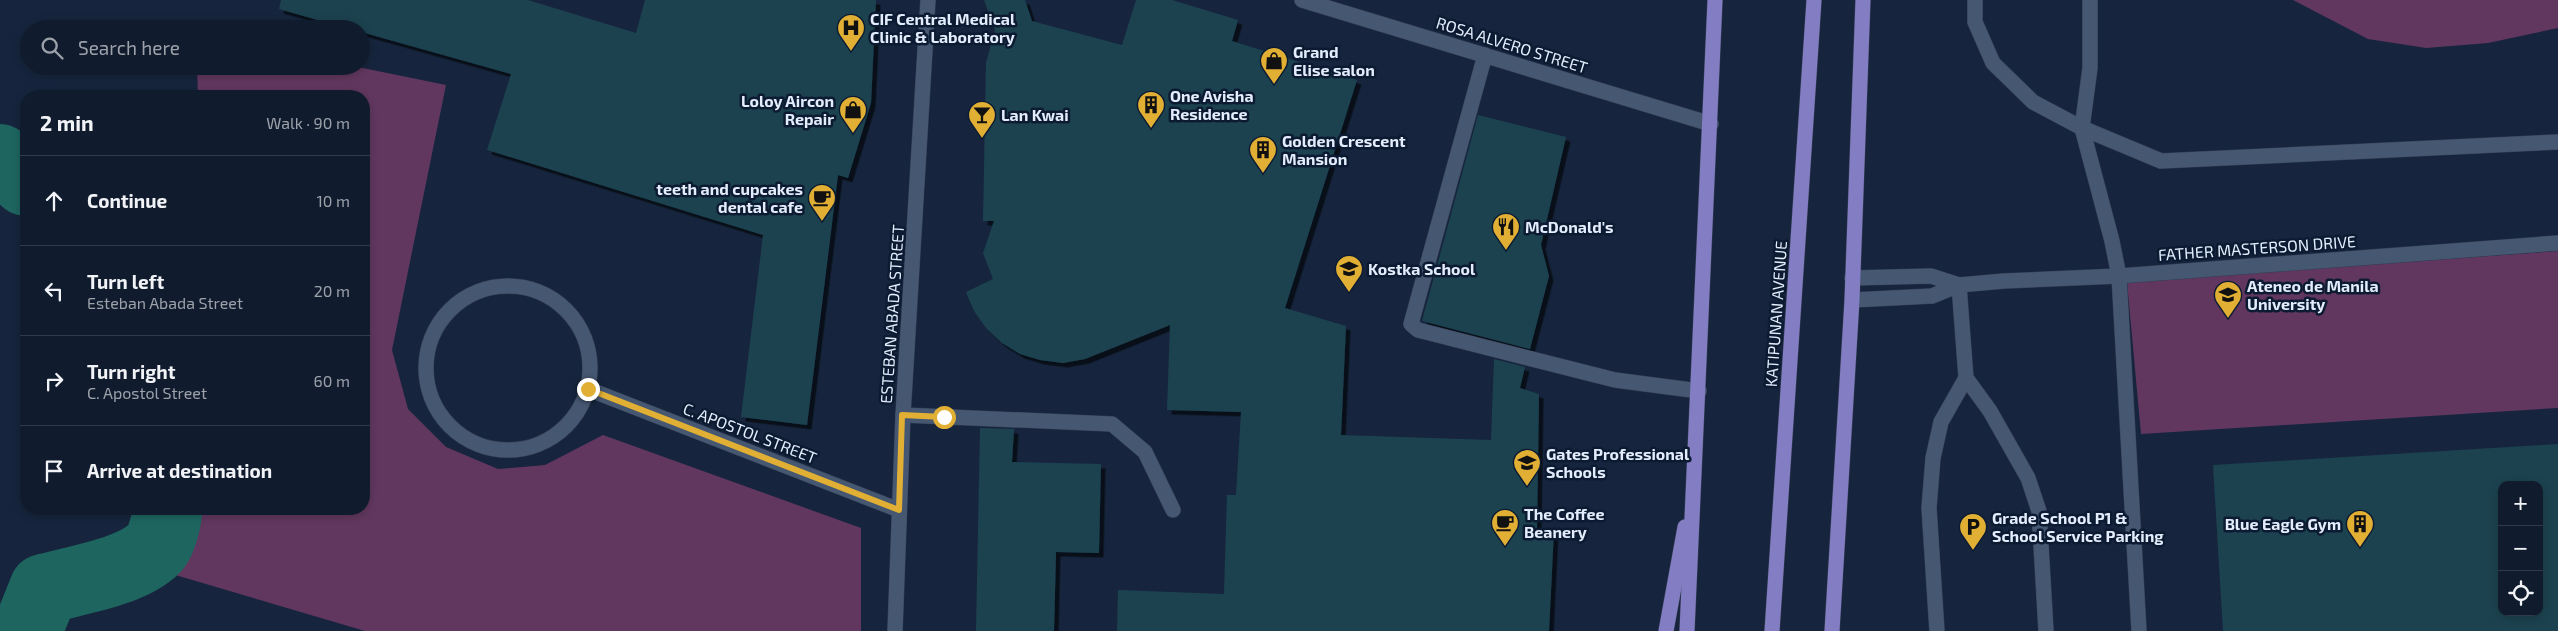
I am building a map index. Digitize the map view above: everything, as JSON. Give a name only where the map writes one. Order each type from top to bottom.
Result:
[{"type":"main road","points":[[1687,631],[1696,464],[1715,0]]},
{"type":"main road","name":"KATIPUNAN AVENUE","points":[[1772,631],[1814,0]]},
{"type":"main road","points":[[1832,631],[1852,300],[1863,0]]},
{"type":"main road","points":[[1666,631],[1696,464]]},
{"type":"street","name":"ESTEBAN ABADA STREET","points":[[894,631],[902,415],[928,0]]},
{"type":"street","name":"ROSA ALVERO STREET","points":[[1302,0],[1711,124]]},
{"type":"street","points":[[1975,0],[1975,22],[1993,63],[2033,102],[2082,128],[2161,161],[2558,142]]},
{"type":"street","points":[[2090,0],[2090,68],[2082,128],[2119,276],[2139,631]]},
{"type":"street","points":[[1485,55],[1411,324],[1418,330],[1615,380],[1699,391]]},
{"type":"street","name":"FATHER MASTERSON DRIVE","points":[[1852,300],[1932,296],[1959,285],[2119,276],[2558,243]]},
{"type":"street","name":"FATHER MASTERSON DRIVE","points":[[1852,278],[1931,276],[1959,285]]},
{"type":"street","points":[[1959,285],[1966,378],[1990,411],[2028,478],[2039,512],[2046,631]]},
{"type":"street","points":[[501,286],[527,288],[552,298],[571,315],[585,337],[591,363],[588,389],[577,415],[557,435],[532,447],[504,451],[476,445],[452,430],[435,408],[426,381],[426,353],[436,326],[454,306],[476,293],[501,286]]},
{"type":"street","points":[[1937,631],[1929,508],[1933,458],[1941,422],[1966,378]]},
{"type":"street","name":"C. APOSTOL STREET","points":[[588,389],[899,510]]},
{"type":"street","points":[[902,415],[1112,424],[1145,452],[1173,510]]},
{"type":"shaded area","points":[[2293,0],[2558,0],[2558,28],[2488,43],[2426,48],[2368,39]]},
{"type":"shaded area","points":[[370,69],[446,85],[392,350],[408,409],[446,447],[498,469],[545,465],[603,435],[861,528],[861,631],[365,631],[172,574],[184,515],[370,515],[370,90],[198,90],[197,75],[370,75]]},
{"type":"shaded area","points":[[2558,251],[2558,408],[2141,434],[2127,282]]},
{"type":"building","points":[[281,0],[528,0],[636,33],[645,0],[876,0],[871,103],[848,178],[838,175],[807,425],[741,417],[763,235],[487,150],[511,74],[370,35],[370,20],[318,20],[279,9]]},
{"type":"building","points":[[984,0],[1025,0],[1032,21],[1122,45],[1136,0],[1172,0],[1238,20],[1232,41],[1357,80],[1285,308],[1346,326],[1341,435],[1491,440],[1494,359],[1525,367],[1520,388],[1539,394],[1537,530],[1554,530],[1549,631],[1117,631],[1118,590],[1224,594],[1227,495],[1236,495],[1241,412],[1167,410],[1170,325],[1085,359],[1063,363],[1040,360],[1020,354],[1002,343],[986,328],[974,311],[966,292],[993,279],[983,253],[994,221],[983,221],[986,63],[995,30]]},
{"type":"building","points":[[1478,115],[1566,137],[1541,245],[1549,276],[1530,349],[1422,321]]},
{"type":"building","points":[[980,428],[1014,429],[1012,462],[1101,464],[1099,553],[1056,552],[1054,631],[976,631]]},
{"type":"building","name":"Blue Eagle Gym","points":[[2558,444],[2558,631],[2223,631],[2213,465]]},
{"type":"waterway","points":[[0,159],[20,176]]},
{"type":"waterway","points":[[27,631],[44,589],[103,574],[145,556],[160,541],[166,515]]},
{"type":"place","name":"CIF Central Medical Clinic & Laboratory","points":[[851,52]]},
{"type":"place","name":"Grand Elise salon","points":[[1274,85]]},
{"type":"place","name":"One Avisha Residence","points":[[1151,129]]},
{"type":"place","name":"Loloy Aircon Repair","points":[[853,134]]},
{"type":"place","name":"Lan Kwai","points":[[982,139]]},
{"type":"place","name":"Golden Crescent Mansion","points":[[1263,174]]},
{"type":"place","name":"teeth and cupcakes dental cafe","points":[[822,222]]},
{"type":"place","name":"McDonald's","points":[[1506,251]]},
{"type":"place","name":"Kostka School","points":[[1349,293]]},
{"type":"place","name":"Ateneo de Manila University","points":[[2228,319]]},
{"type":"place","name":"Gates Professional Schools","points":[[1527,487]]},
{"type":"place","name":"The Coffee Beanery","points":[[1505,547]]},
{"type":"place","name":"Blue Eagle Gym","points":[[2360,548]]},
{"type":"place","name":"Grade School P1 & School Service Parking","points":[[1973,551]]},
{"type":"route","points":[[588,389],[899,510],[902,415],[944,417]]}]
